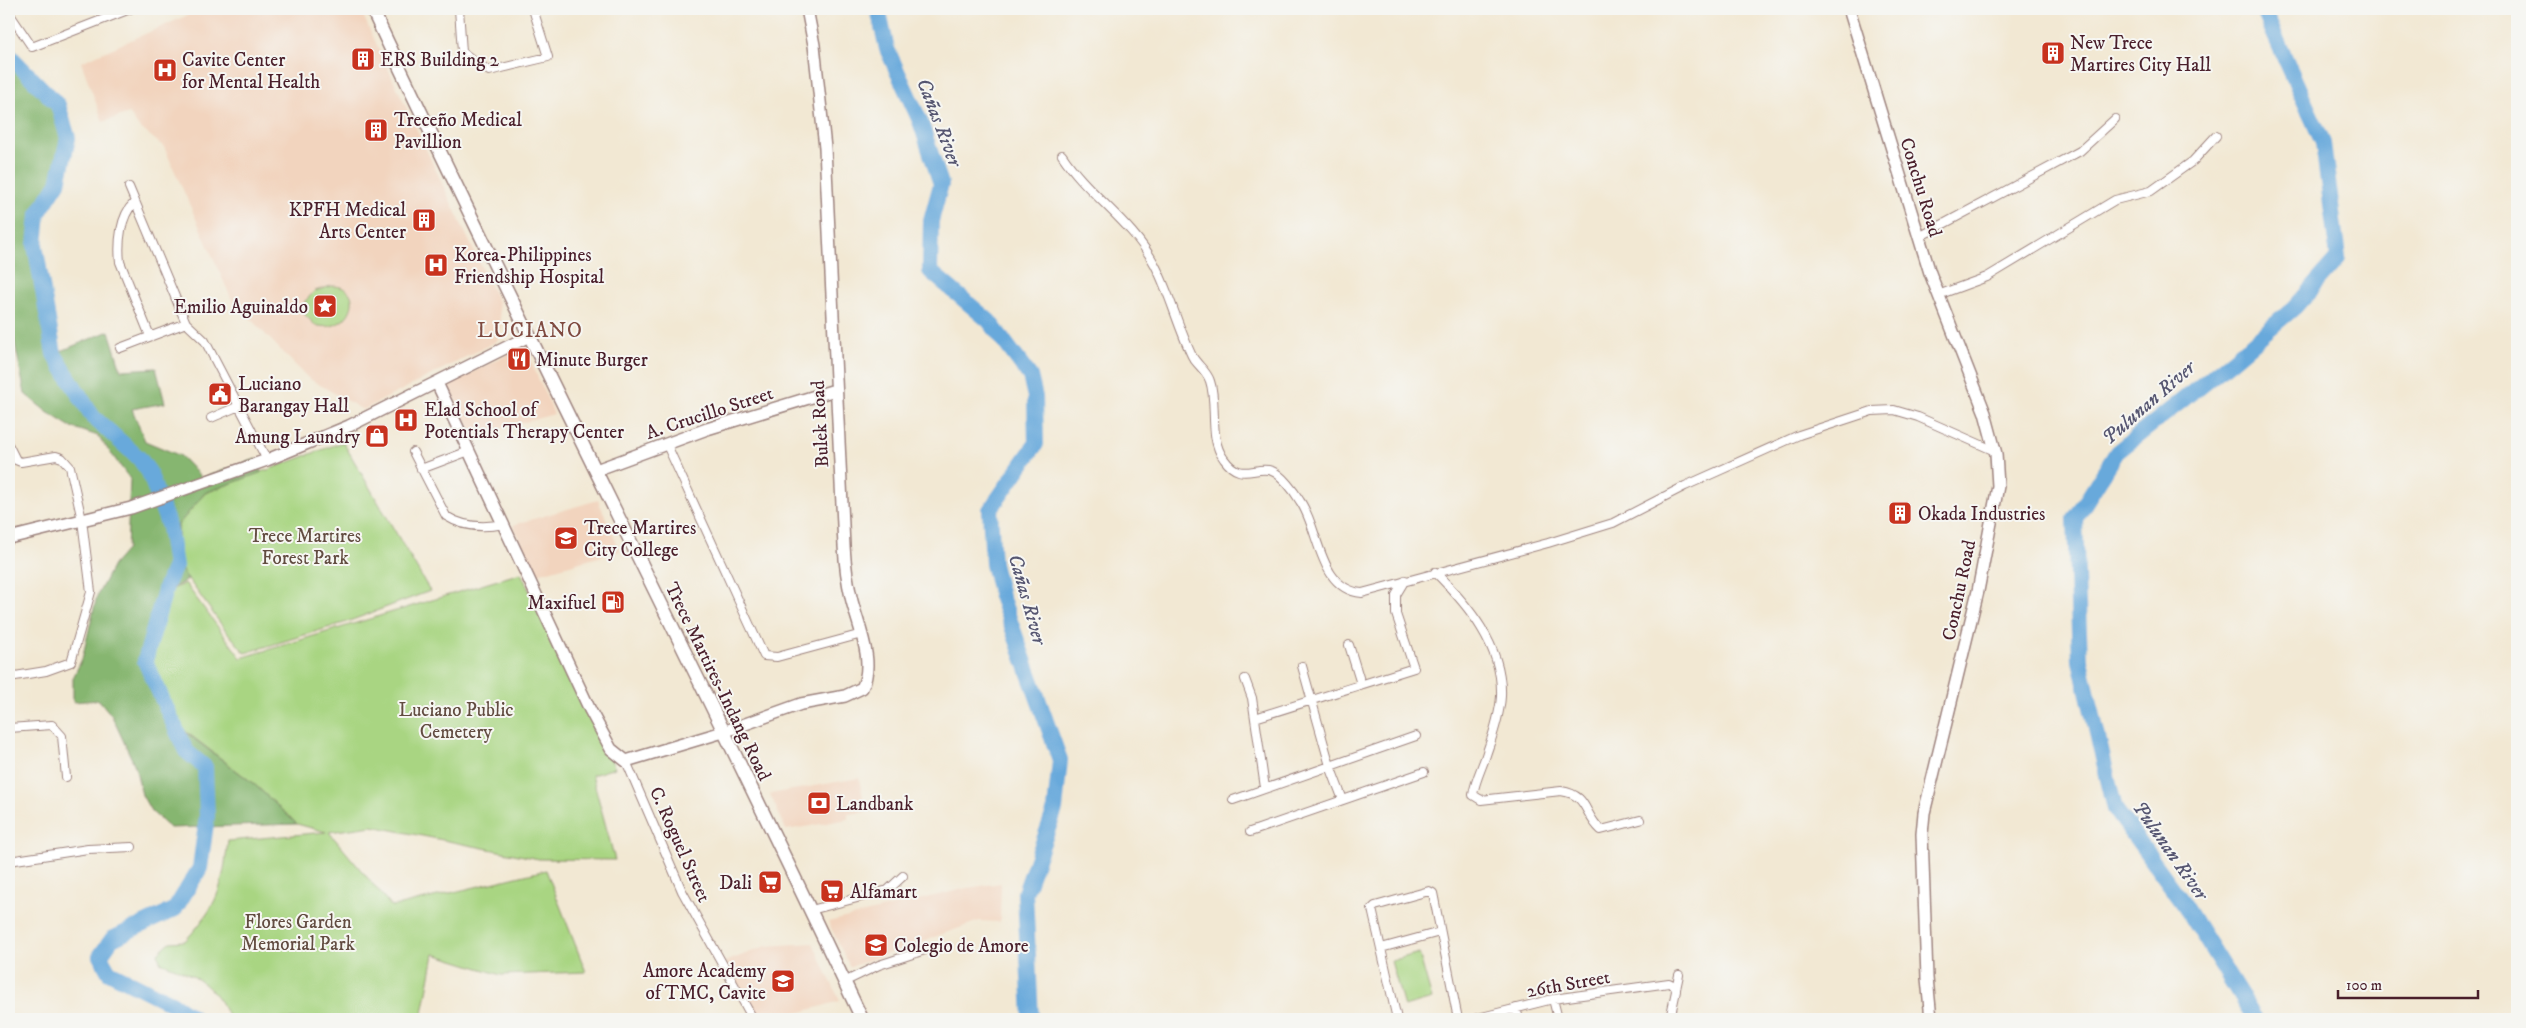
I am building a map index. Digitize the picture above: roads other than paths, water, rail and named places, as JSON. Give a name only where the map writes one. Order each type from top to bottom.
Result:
[{"type":"main road","name":"Trece Martires-Indang Road","points":[[372,9],[529,336],[811,910],[862,1019]]},
{"type":"main road","name":"Bulek Road","points":[[626,760],[723,732],[815,700],[858,692],[866,679],[862,634],[846,571],[835,390],[825,148],[814,45],[807,9]]},
{"type":"main road","name":"Conchu Road","points":[[1849,9],[1938,295],[1986,413],[1995,451],[1998,486],[1980,581],[1924,813],[1922,842],[1927,978],[1931,1019]]},
{"type":"main road","points":[[9,538],[131,508],[267,460],[336,432],[529,336]]},
{"type":"main road","points":[[437,383],[590,710],[611,749],[626,760]]},
{"type":"main road","name":"A. Crucillo Street","points":[[596,470],[666,443],[835,390]]},
{"type":"street","points":[[9,13],[32,47],[130,9]]},
{"type":"street","points":[[459,9],[462,52],[490,70],[548,58],[533,9]]},
{"type":"street","points":[[1919,238],[2080,151],[2114,119]]},
{"type":"street","points":[[1938,295],[1987,277],[2115,200],[2151,191],[2194,161],[2216,136]]},
{"type":"street","points":[[1062,155],[1078,178],[1126,224],[1155,265],[1193,358],[1210,380],[1217,441],[1222,457],[1237,470],[1253,473],[1270,470],[1278,474],[1302,503],[1329,573],[1355,592],[1362,593],[1548,543],[1613,523],[1685,486],[1800,435],[1872,411],[1894,410],[1918,417],[1995,451]]},
{"type":"street","points":[[129,186],[134,203],[186,323],[205,341],[267,460]]},
{"type":"street","points":[[134,203],[128,209],[125,216],[119,252],[120,262],[150,336]]},
{"type":"street","points":[[120,348],[186,323]]},
{"type":"street","points":[[211,418],[239,406]]},
{"type":"street","points":[[666,443],[764,656],[777,657],[862,634]]},
{"type":"street","points":[[9,446],[16,460],[21,462],[56,456],[62,458],[70,467],[82,520],[91,592],[71,662],[46,671],[9,677]]},
{"type":"street","points":[[421,469],[469,451]]},
{"type":"street","points":[[413,452],[446,516],[486,528],[504,524]]},
{"type":"street","points":[[1435,572],[1477,620],[1484,632],[1500,678],[1500,703],[1488,752],[1473,795],[1481,800],[1561,791],[1573,793],[1582,799],[1601,830],[1640,820]]},
{"type":"street","points":[[1255,718],[1414,668],[1396,614],[1396,595],[1405,580]]},
{"type":"street","points":[[1349,645],[1361,684]]},
{"type":"street","points":[[1302,666],[1330,766],[1343,800]]},
{"type":"street","points":[[1245,679],[1252,698],[1265,788]]},
{"type":"street","points":[[9,728],[52,725],[62,736],[66,777]]},
{"type":"street","points":[[1233,800],[1416,736]]},
{"type":"street","name":"C. Roguel Street","points":[[626,760],[682,892],[753,1019]]},
{"type":"street","points":[[1250,832],[1424,772]]},
{"type":"street","points":[[9,861],[88,849],[132,847]]},
{"type":"street","points":[[811,910],[888,890],[903,876]]},
{"type":"street","points":[[1398,1019],[1372,911],[1375,906],[1428,891],[1433,893],[1458,1019]]},
{"type":"street","points":[[1381,948],[1440,932]]},
{"type":"street","points":[[844,982],[880,965],[931,948]]},
{"type":"street","points":[[1670,1019],[1679,975]]},
{"type":"street","name":"26th Street","points":[[1477,1019],[1553,999],[1669,983],[1676,988]]},
{"type":"street","points":[[1553,999],[1558,1019]]},
{"type":"street","points":[[1516,1008],[1519,1019]]},
{"type":"waterway","name":"Cañas River","points":[[878,9],[887,49],[920,121],[941,184],[931,221],[930,271],[989,321],[1030,376],[1035,397],[1036,444],[990,510],[993,564],[1001,596],[1060,760],[1055,809],[1025,893],[1031,1019]]},
{"type":"waterway","name":"Pulunan River","points":[[2255,1019],[2184,904],[2115,809],[2080,661],[2075,519],[2117,452],[2233,360],[2295,307],[2338,258],[2323,143],[2263,9]]},
{"type":"waterway","points":[[9,55],[58,105],[68,138],[58,183],[38,214],[35,245],[54,354],[93,417],[139,458],[149,472],[169,527],[175,566],[166,586],[145,661],[186,751],[205,767],[207,816],[200,868],[175,909],[112,939],[100,956],[109,972],[173,1004],[195,1019]]},
{"type":"place","name":"New Trece Martires City Hall","points":[[2053,53]]},
{"type":"place","name":"ERS Building 2","points":[[363,59]]},
{"type":"place","name":"Cavite Center for Mental Health","points":[[165,70]]},
{"type":"place","name":"Treceño Medical Pavillion","points":[[376,130]]},
{"type":"place","name":"KPFH Medical Arts Center","points":[[424,220]]},
{"type":"place","name":"Korea-Philippines Friendship Hospital","points":[[436,265]]},
{"type":"place","name":"Emilio Aguinaldo","points":[[325,306]]},
{"type":"place","name":"Minute Burger","points":[[519,359]]},
{"type":"place","name":"Luciano Barangay Hall","points":[[220,394]]},
{"type":"place","name":"Elad School of Potentials Therapy Center","points":[[406,420]]},
{"type":"place","name":"Amung Laundry","points":[[377,436]]},
{"type":"place","name":"Okada Industries","points":[[1900,513]]},
{"type":"place","name":"Trece Martires City College","points":[[566,538]]},
{"type":"place","name":"Maxifuel","points":[[613,602]]},
{"type":"place","name":"Landbank","points":[[819,803]]},
{"type":"place","name":"Dali","points":[[770,882]]},
{"type":"place","name":"Alfamart","points":[[832,891]]},
{"type":"place","name":"Colegio de Amore","points":[[876,945]]},
{"type":"place","name":"Amore Academy of TMC, Cavite","points":[[783,981]]},
{"type":"district","name":"LUCIANO","points":[[530,330]]},
{"type":"park label","name":"Trece Martires Forest Park","points":[[305,546]]},
{"type":"park label","name":"Luciano Public Cemetery","points":[[456,720]]},
{"type":"park label","name":"Flores Garden Memorial Park","points":[[298,932]]}]
